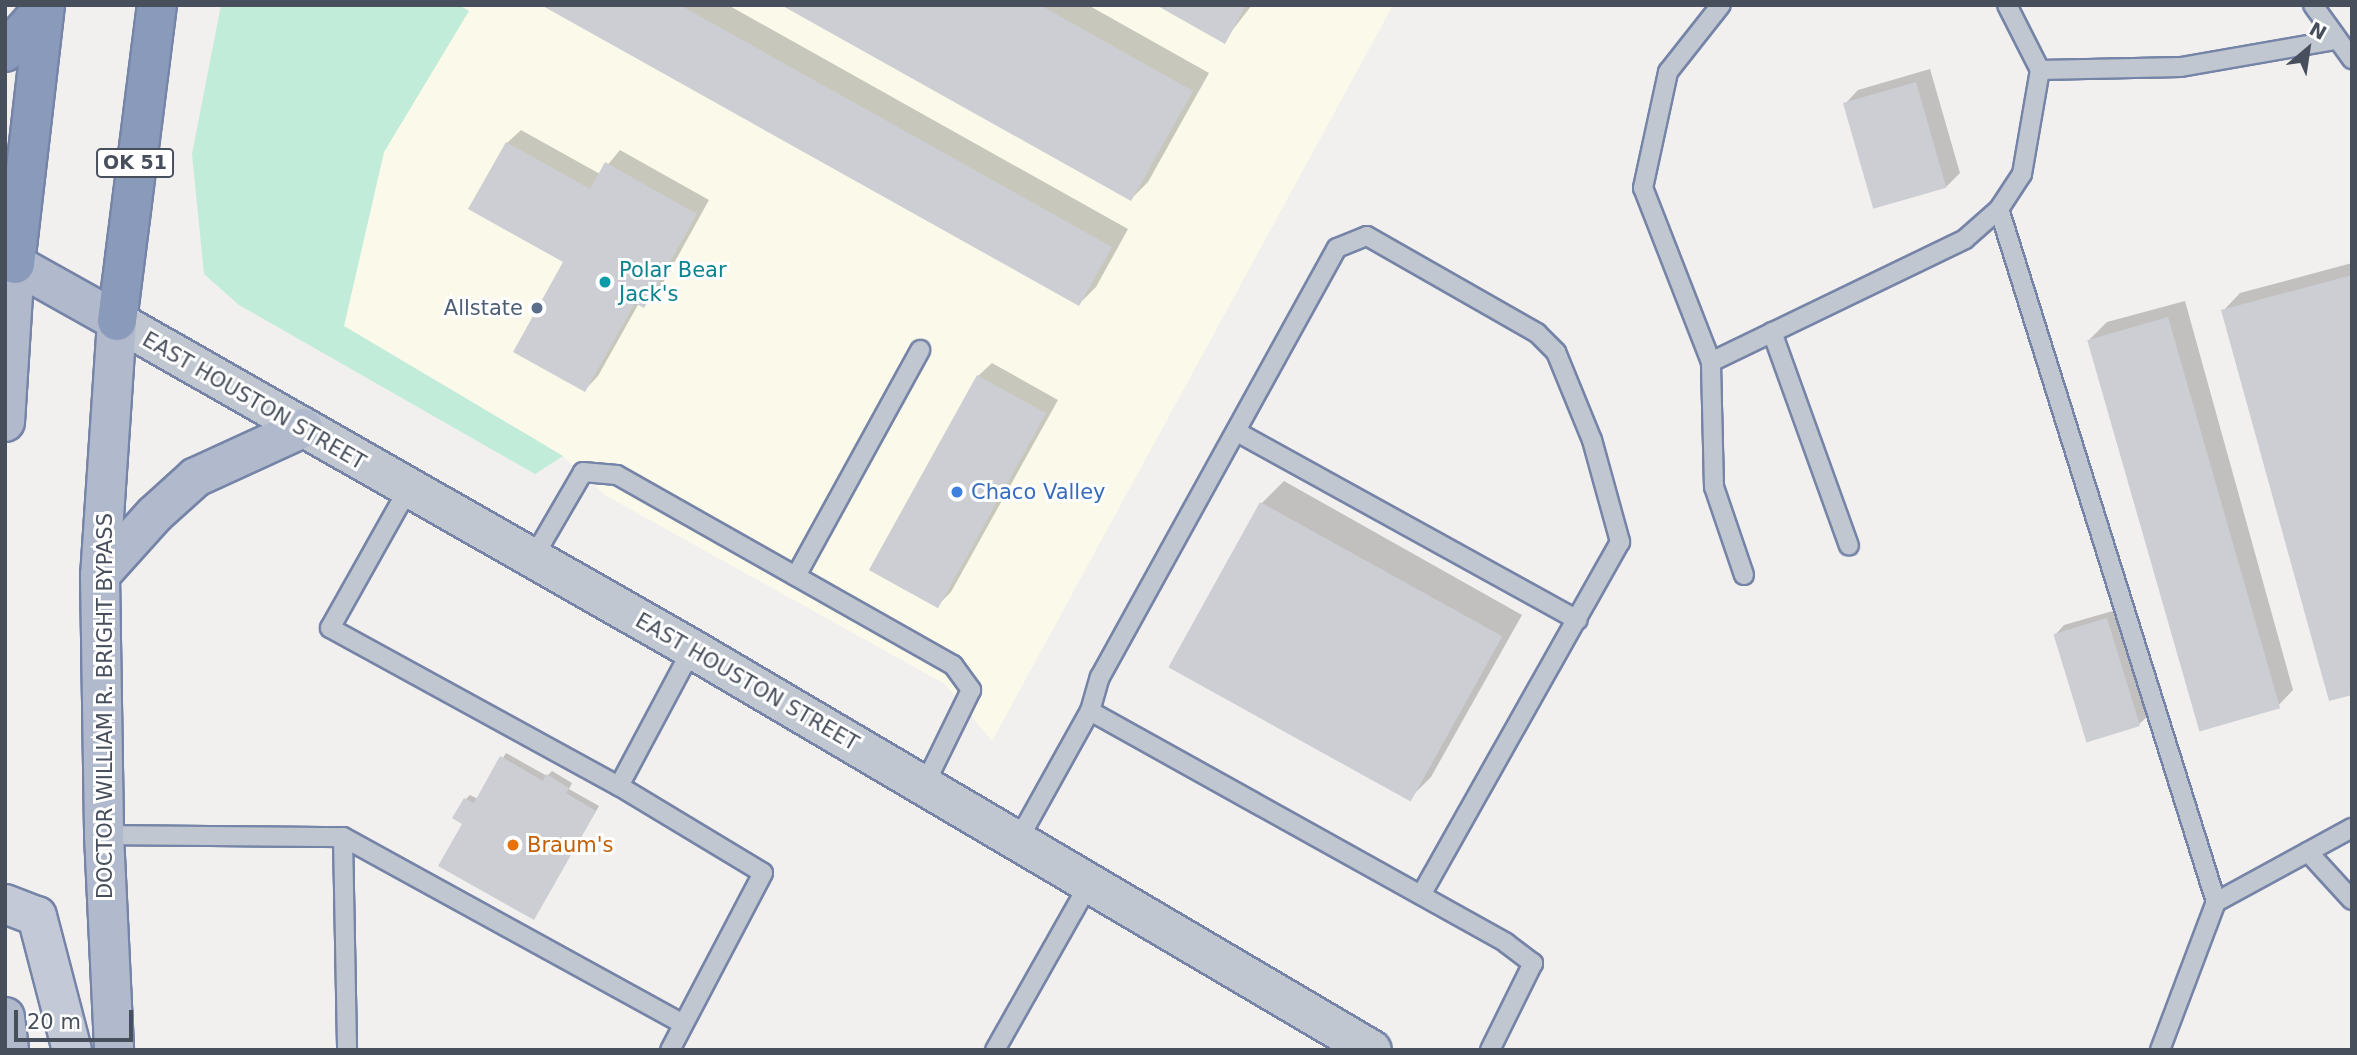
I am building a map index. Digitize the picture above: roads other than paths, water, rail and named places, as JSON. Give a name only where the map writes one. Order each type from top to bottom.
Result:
[{"type":"highway","name":"OK 51","points":[[117,321],[157,5]]},
{"type":"highway","points":[[5,52],[44,7]]},
{"type":"highway","points":[[10,261],[44,7]]},
{"type":"main road","points":[[5,422],[10,261],[117,321]]},
{"type":"main road","name":"DOCTOR WILLIAM R. BRIGHT BYPASS","points":[[114,1050],[104,835],[100,575],[117,321]]},
{"type":"main road","points":[[100,575],[155,514],[196,477],[303,428]]},
{"type":"main road","points":[[5,904],[37,916],[72,1050]]},
{"type":"main road","points":[[5,1017],[9,1050]]},
{"type":"street","name":"EAST HOUSTON STREET","points":[[117,321],[407,491],[533,558],[692,649],[1372,1050]]},
{"type":"lane","points":[[1721,5],[1668,72],[1643,188],[1711,362],[1714,487],[1744,575]]},
{"type":"lane","points":[[1711,362],[1965,239],[1999,209],[2022,174],[2040,70],[2007,5]]},
{"type":"lane","points":[[2313,5],[2352,59]]},
{"type":"lane","points":[[2040,70],[2181,66],[2336,40]]},
{"type":"lane","points":[[1999,209],[2216,902],[2160,1050]]},
{"type":"lane","points":[[1017,842],[1090,711],[1100,677],[1337,248],[1367,236],[1537,333],[1556,352],[1592,440],[1620,542],[1421,895]]},
{"type":"lane","points":[[1772,332],[1849,546]]},
{"type":"lane","points":[[796,576],[920,350]]},
{"type":"lane","points":[[1237,432],[1578,620]]},
{"type":"lane","points":[[533,558],[583,472],[617,475],[953,665],[971,690],[924,786]]},
{"type":"lane","points":[[407,491],[330,628],[619,786],[762,873],[670,1050]]},
{"type":"lane","points":[[619,786],[692,649]]},
{"type":"lane","points":[[1090,711],[1421,895],[1533,963],[1490,1050]]},
{"type":"lane","points":[[2216,902],[2352,828]]},
{"type":"lane","points":[[104,835],[342,837],[683,1024]]},
{"type":"lane","points":[[342,837],[346,1050]]},
{"type":"lane","points":[[2308,852],[2352,900]]},
{"type":"lane","points":[[995,1050],[1089,884]]},
{"type":"place","name":"Polar Bear Jack's","points":[[605,282]]},
{"type":"place","name":"Allstate","points":[[537,308]]},
{"type":"place","name":"Chaco Valley","points":[[957,492]]},
{"type":"place","name":"Braum's","points":[[513,845]]}]
